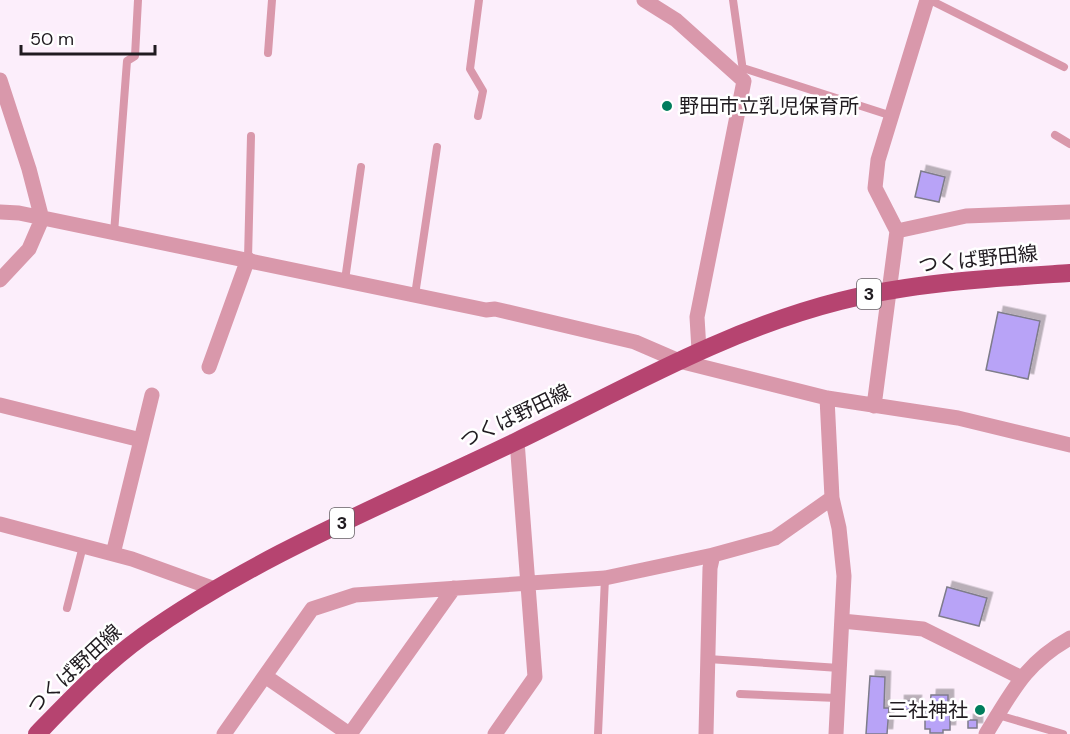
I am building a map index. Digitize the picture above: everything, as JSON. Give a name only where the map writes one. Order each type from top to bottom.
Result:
[{"type":"main road","name":"つくば野田線","points":[[37,734],[106,665],[142,637],[215,589],[321,534],[517,441],[699,350],[805,310],[891,291],[1070,273]]},
{"type":"street","points":[[644,0],[676,20],[743,75],[697,316],[699,350]]},
{"type":"street","points":[[874,406],[891,291],[897,231],[875,188],[878,160],[928,0]]},
{"type":"street","points":[[0,80],[29,169],[42,219],[29,249],[0,280]]},
{"type":"street","points":[[0,212],[248,259],[486,310],[495,309],[635,342],[679,361],[827,398],[958,418],[1070,445]]},
{"type":"street","points":[[897,231],[966,216],[1070,212]]},
{"type":"street","points":[[209,367],[248,259]]},
{"type":"street","points":[[113,554],[152,395]]},
{"type":"street","points":[[827,398],[832,498],[839,528],[844,576],[836,734]]},
{"type":"street","points":[[0,405],[141,440]]},
{"type":"street","points":[[495,734],[535,677],[530,583],[517,441]]},
{"type":"street","points":[[224,734],[312,609],[355,595],[604,578],[713,555],[775,538],[832,498]]},
{"type":"street","points":[[0,524],[113,554],[215,589]]},
{"type":"street","points":[[706,734],[710,568],[713,555]]},
{"type":"street","points":[[265,675],[350,734],[454,588]]},
{"type":"street","points":[[842,621],[923,629],[1020,677]]},
{"type":"street","points":[[986,734],[1020,677],[1051,648],[1070,638]]},
{"type":"lane","points":[[114,233],[127,61],[135,56],[138,0]]},
{"type":"lane","points":[[268,53],[272,0]]},
{"type":"lane","points":[[478,116],[483,91],[471,69],[479,0]]},
{"type":"lane","points":[[733,0],[743,75],[892,116]]},
{"type":"lane","points":[[928,0],[1064,68]]},
{"type":"lane","points":[[1055,135],[1070,144]]},
{"type":"lane","points":[[248,259],[251,136]]},
{"type":"lane","points":[[415,295],[437,147]]},
{"type":"lane","points":[[345,280],[361,167]]},
{"type":"lane","points":[[68,608],[83,546]]},
{"type":"lane","points":[[598,734],[604,578]]},
{"type":"lane","points":[[708,659],[839,668]]},
{"type":"lane","points":[[740,694],[837,698]]},
{"type":"lane","points":[[998,715],[1063,734]]},
{"type":"building","points":[[921,171],[945,177],[939,202],[915,197]]},
{"type":"building","points":[[998,312],[1040,321],[1028,379],[986,370]]},
{"type":"building","points":[[947,587],[987,598],[979,626],[939,616]]},
{"type":"building","points":[[870,676],[885,677],[884,708],[889,708],[887,734],[866,734]]},
{"type":"building","points":[[931,695],[948,695],[948,710],[944,711],[950,711],[950,730],[943,730],[943,733],[930,733],[930,729],[925,729],[925,711],[934,711],[934,708],[930,708]]},
{"type":"building","points":[[899,701],[916,701],[915,710],[899,709]]},
{"type":"building","points":[[968,720],[977,720],[977,728],[968,728]]},
{"type":"place","name":"野田市立乳児保育所","points":[[667,106]]},
{"type":"place","name":"三社神社","points":[[980,710]]}]
